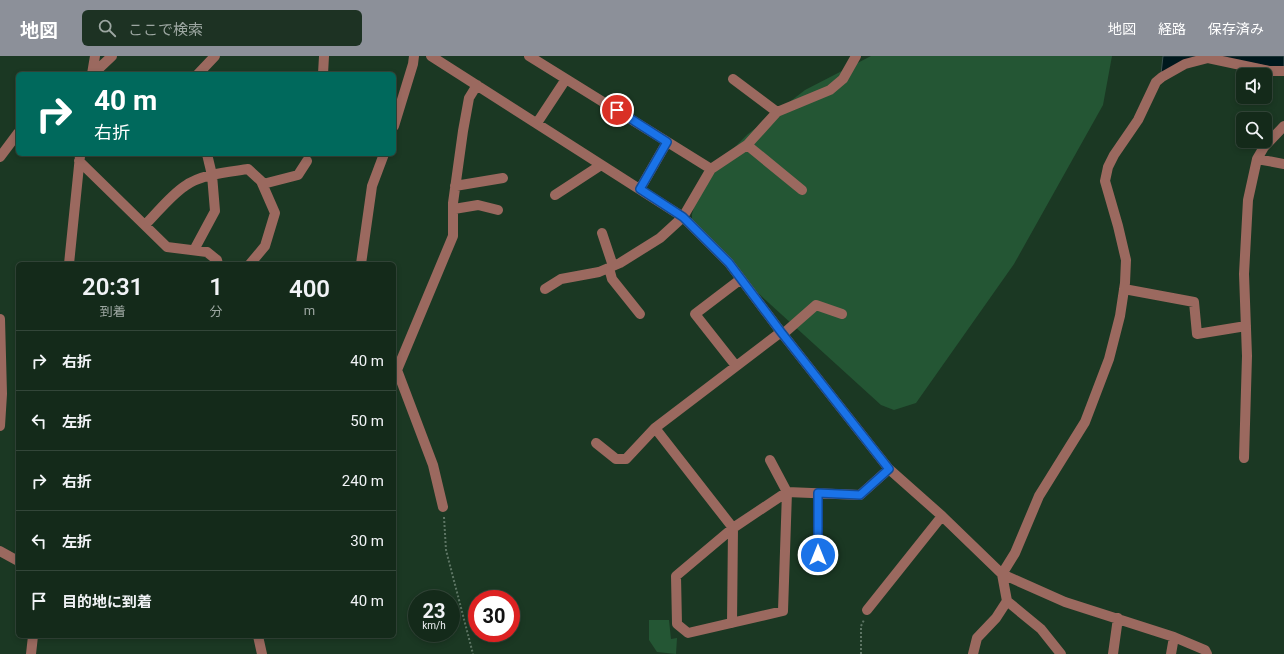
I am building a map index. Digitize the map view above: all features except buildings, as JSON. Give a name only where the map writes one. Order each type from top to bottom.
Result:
[{"type":"street","points":[[93,72],[95,56]]},
{"type":"street","points":[[95,72],[112,56]]},
{"type":"street","points":[[200,72],[215,56]]},
{"type":"street","points":[[323,72],[324,56]]},
{"type":"street","points":[[396,119],[413,64],[414,56]]},
{"type":"street","points":[[431,56],[683,217],[729,263],[889,469],[942,516],[1002,574],[1065,602],[1174,637],[1205,650],[1207,654]]},
{"type":"street","points":[[545,289],[560,279],[599,272],[611,267],[660,238],[683,217],[711,169],[747,145],[776,112],[830,90],[843,79],[856,56]]},
{"type":"street","points":[[535,57],[566,79],[711,169]]},
{"type":"street","points":[[1061,654],[1040,629],[1007,601],[1002,574],[1015,553],[1039,496],[1085,422],[1109,359],[1120,316],[1126,260],[1105,181],[1108,167],[1138,120],[1156,82],[1185,64],[1208,58],[1269,71],[1284,71]]},
{"type":"street","points":[[537,123],[566,79]]},
{"type":"street","points":[[733,79],[776,112]]},
{"type":"street","points":[[396,367],[453,236],[455,186],[462,131],[469,98],[477,85]]},
{"type":"street","points":[[1244,458],[1247,356],[1245,248],[1248,200],[1257,158],[1264,147],[1284,126]]},
{"type":"street","points":[[0,158],[16,136]]},
{"type":"street","points":[[640,189],[667,142]]},
{"type":"street","points":[[747,145],[802,190]]},
{"type":"street","points":[[194,250],[215,211],[212,175],[207,156]]},
{"type":"street","points":[[361,262],[372,186],[383,156]]},
{"type":"street","points":[[80,157],[145,226],[167,247],[207,252],[218,262]]},
{"type":"street","points":[[69,262],[80,157]]},
{"type":"street","points":[[1257,158],[1284,164]]},
{"type":"street","points":[[263,184],[298,175],[307,161]]},
{"type":"street","points":[[555,195],[601,164]]},
{"type":"street","points":[[145,226],[168,201],[186,185],[212,175],[248,169],[261,180],[275,213],[265,246],[252,262]]},
{"type":"street","points":[[455,186],[503,178]]},
{"type":"street","points":[[454,209],[478,205],[498,210]]},
{"type":"street","points":[[602,233],[611,267],[612,279],[640,314]]},
{"type":"street","points":[[736,366],[695,314],[741,279]]},
{"type":"street","points":[[1124,289],[1194,302],[1197,334],[1246,326]]},
{"type":"street","points":[[596,443],[616,459],[626,459],[655,428],[782,333],[816,305],[842,314]]},
{"type":"street","points":[[0,319],[2,394],[0,426]]},
{"type":"street","points":[[396,372],[433,465],[443,507]]},
{"type":"street","points":[[655,428],[732,528],[732,623]]},
{"type":"street","points":[[770,460],[787,492],[783,611],[688,633],[677,624],[676,576],[732,528],[787,492],[860,495],[889,469]]},
{"type":"street","points":[[818,493],[818,555]]},
{"type":"street","points":[[867,610],[942,516]]},
{"type":"street","points":[[0,550],[16,560]]},
{"type":"street","points":[[973,654],[977,638],[996,618],[1007,601]]},
{"type":"street","points":[[1113,654],[1118,618]]},
{"type":"street","points":[[1171,654],[1174,637]]},
{"type":"street","points":[[31,654],[32,638]]},
{"type":"street","points":[[258,638],[262,654]]},
{"type":"path","points":[[443,507],[446,550],[473,654]]},
{"type":"path","points":[[861,654],[861,626],[867,610]]},
{"type":"green space","points":[[871,56],[1112,56],[1103,105],[1014,264],[916,403],[894,410],[881,405],[702,242],[692,225],[692,214],[696,201],[721,161],[748,134],[805,90]]},
{"type":"green space","points":[[649,620],[669,620],[671,639],[677,638],[676,654],[657,652],[649,640]]},
{"type":"water","points":[[1163,56],[1204,56],[1161,74]]},
{"type":"water","points":[[1213,56],[1284,56],[1284,68],[1282,69]]},
{"type":"route","points":[[617,110],[667,142],[640,189],[683,217],[729,263],[781,332],[889,469],[860,495],[818,493],[818,555]]}]
